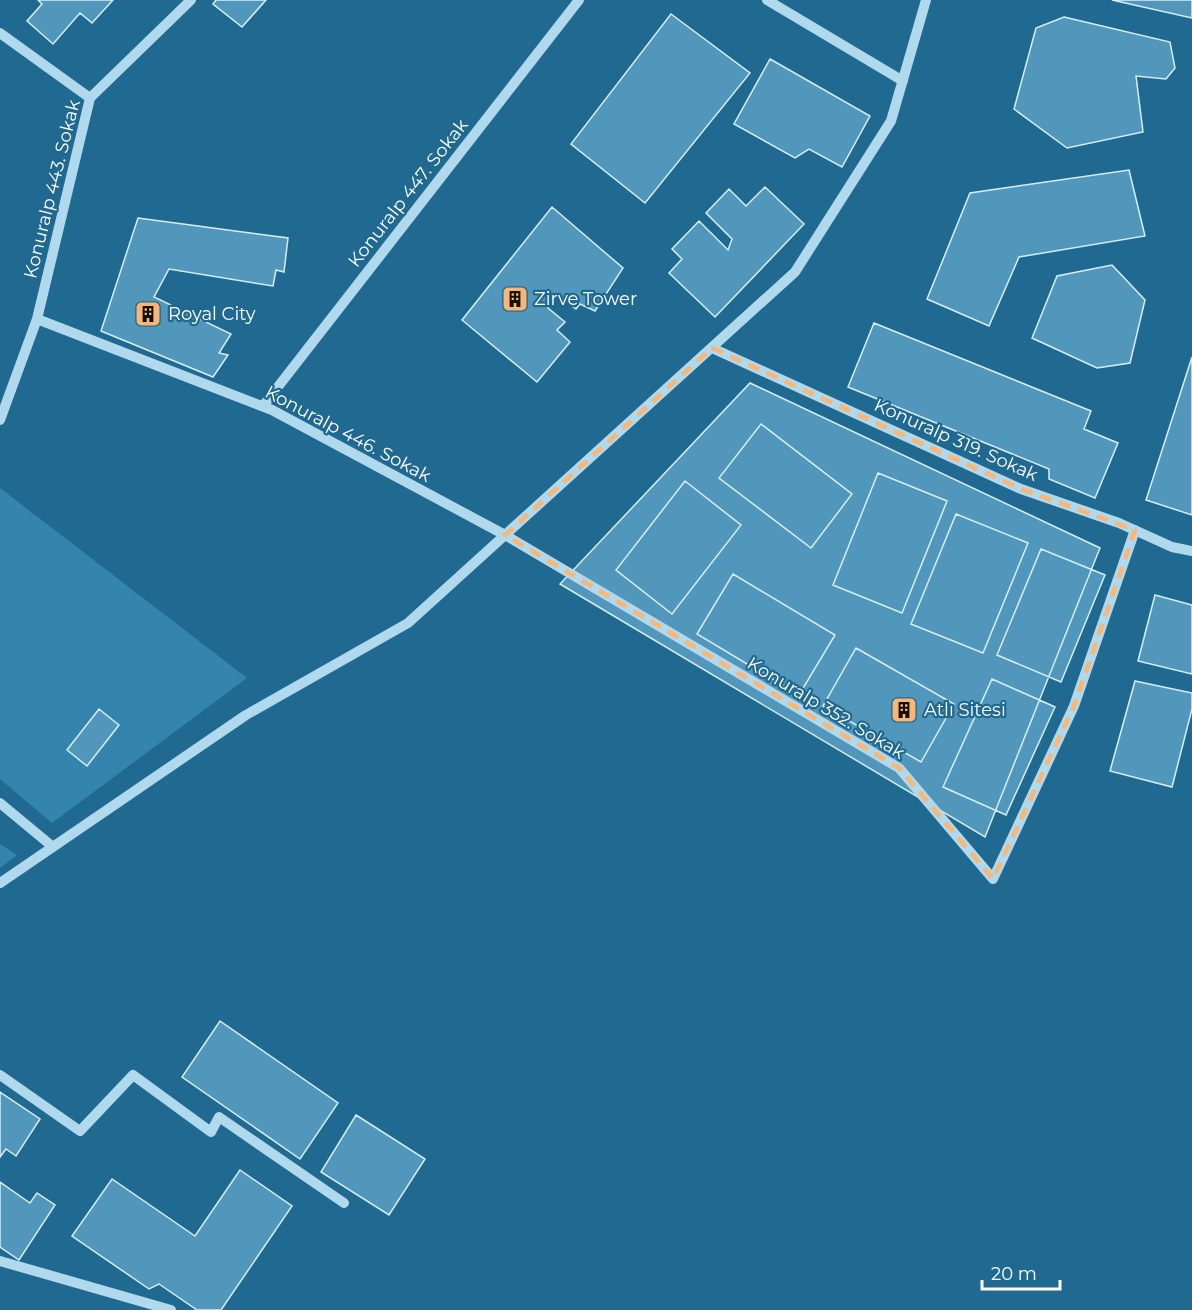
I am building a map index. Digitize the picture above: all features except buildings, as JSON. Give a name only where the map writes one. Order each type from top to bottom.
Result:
[{"type":"street","name":"Konuralp 443. Sokak","points":[[0,420],[37,319],[90,98],[191,0]]},
{"type":"street","name":"Konuralp 447. Sokak","points":[[263,406],[579,0]]},
{"type":"street","points":[[767,0],[903,81]]},
{"type":"street","points":[[0,883],[246,715],[408,623],[795,272],[891,121],[926,0]]},
{"type":"street","points":[[0,33],[90,98]]},
{"type":"street","name":"Konuralp 446. Sokak","points":[[37,319],[263,406],[504,535]]},
{"type":"street","name":"Konuralp 319. Sokak","points":[[712,348],[1022,489],[1135,530],[1172,546],[1192,551]]},
{"type":"street","name":"Konuralp 352. Sokak","points":[[504,535],[899,768],[993,879],[1074,706],[1135,530]]},
{"type":"street","points":[[0,803],[53,847]]},
{"type":"street","points":[[0,1075],[80,1131],[133,1075],[211,1132],[219,1117],[344,1203]]},
{"type":"street","points":[[0,1261],[137,1305],[171,1310]]},
{"type":"highlighted area","points":[[712,348],[1021,489],[1135,530],[1074,706],[993,879],[899,768],[505,535]]},
{"type":"shaded area","points":[[0,488],[247,678],[52,823],[0,779]]},
{"type":"shaded area","points":[[0,844],[17,855],[0,868]]},
{"type":"place","name":"Zirve Tower","points":[[515,299]]},
{"type":"place","name":"Royal City","points":[[148,314]]},
{"type":"place","name":"Atlı Sitesi","points":[[904,710]]}]
